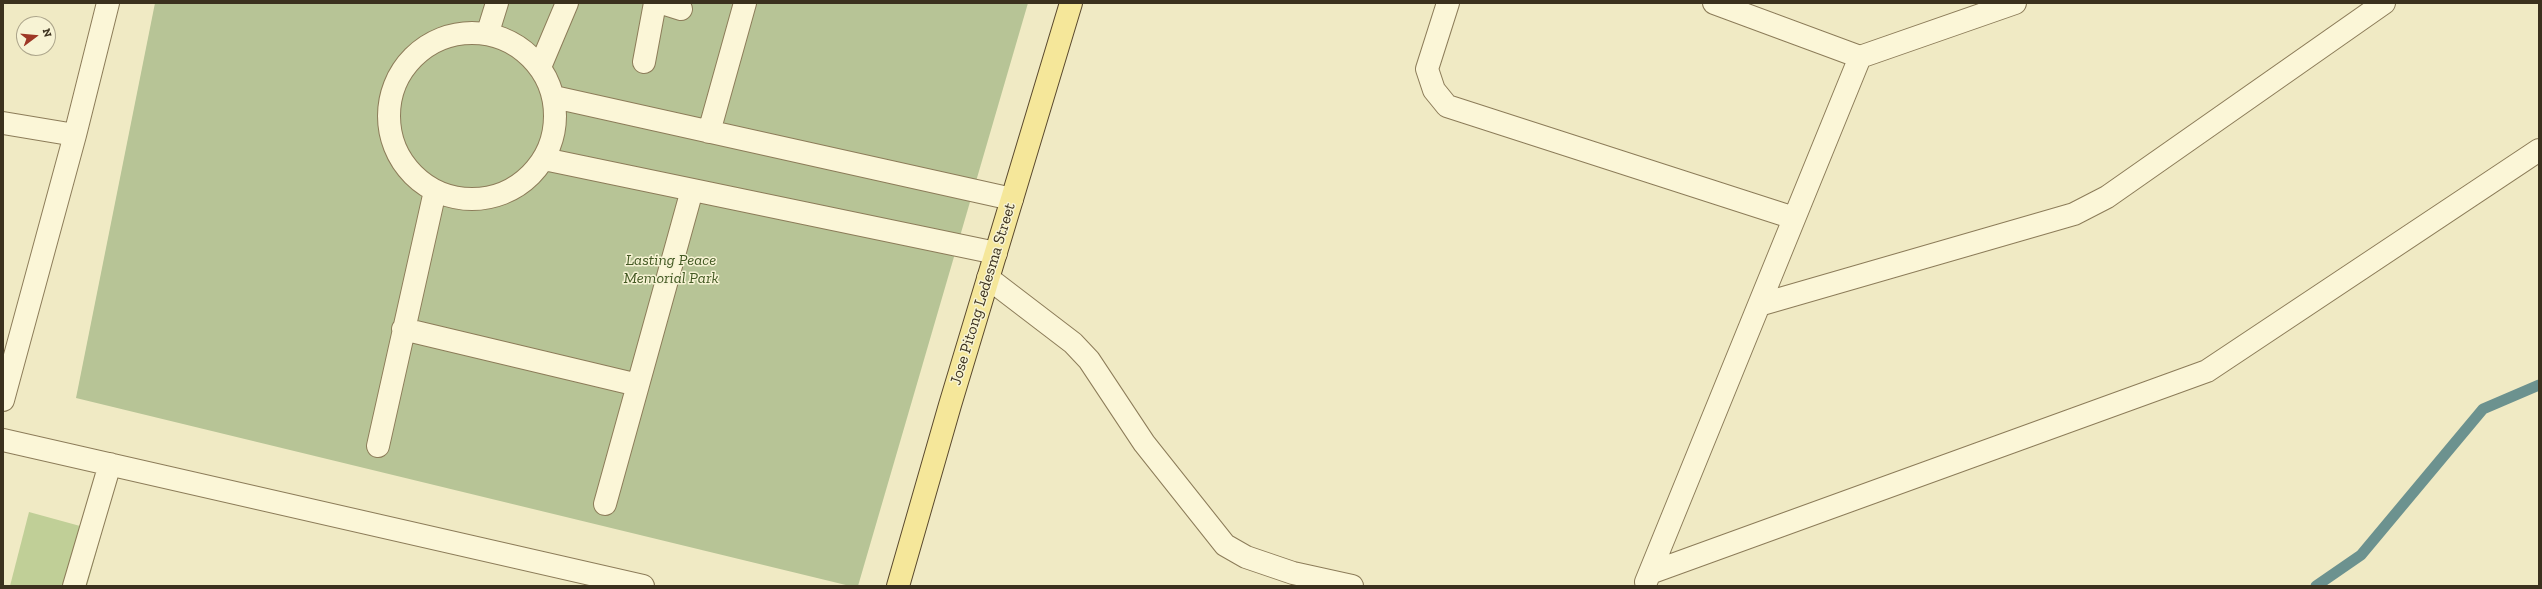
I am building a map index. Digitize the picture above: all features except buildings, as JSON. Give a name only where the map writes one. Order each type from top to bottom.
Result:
[{"type":"main road","name":"Jose Pitong Ledesma Street","points":[[898,586],[988,278],[1071,3]]},
{"type":"street","points":[[3,400],[9,347],[75,135],[108,3]]},
{"type":"street","points":[[488,32],[497,3]]},
{"type":"street","points":[[540,67],[567,3]]},
{"type":"street","points":[[644,62],[655,3]]},
{"type":"street","points":[[709,132],[745,3]]},
{"type":"street","points":[[1448,3],[1427,69],[1434,90],[1447,106],[1794,218]]},
{"type":"street","points":[[1714,3],[1860,57],[2015,3]]},
{"type":"street","points":[[1759,305],[2074,214],[2107,197],[2384,3]]},
{"type":"street","points":[[457,32],[488,32],[518,45],[540,67],[554,97],[555,130],[544,159],[524,182],[496,197],[465,200],[435,191],[412,174],[395,150],[388,121],[391,92],[405,64],[428,43],[457,32]]},
{"type":"street","points":[[1647,579],[1860,57]]},
{"type":"street","points":[[554,97],[1012,199]]},
{"type":"street","points":[[3,123],[75,135]]},
{"type":"street","points":[[1647,579],[2207,371],[2539,150]]},
{"type":"street","points":[[544,159],[996,253]]},
{"type":"street","points":[[605,504],[692,190]]},
{"type":"street","points":[[378,446],[435,191]]},
{"type":"street","points":[[988,278],[1074,343],[1089,360],[1144,443],[1225,545],[1246,557],[1293,573],[1352,586]]},
{"type":"street","points":[[403,329],[638,385]]},
{"type":"street","points":[[3,440],[608,582],[643,586]]},
{"type":"street","points":[[74,586],[110,464]]},
{"type":"green space","name":"Lasting Peace Memorial Park","points":[[155,3],[1028,3],[858,586],[850,586],[76,398]]},
{"type":"green space","points":[[29,512],[102,532],[87,586],[10,586]]},
{"type":"waterway","points":[[2316,586],[2361,555],[2483,409],[2539,385]]}]
